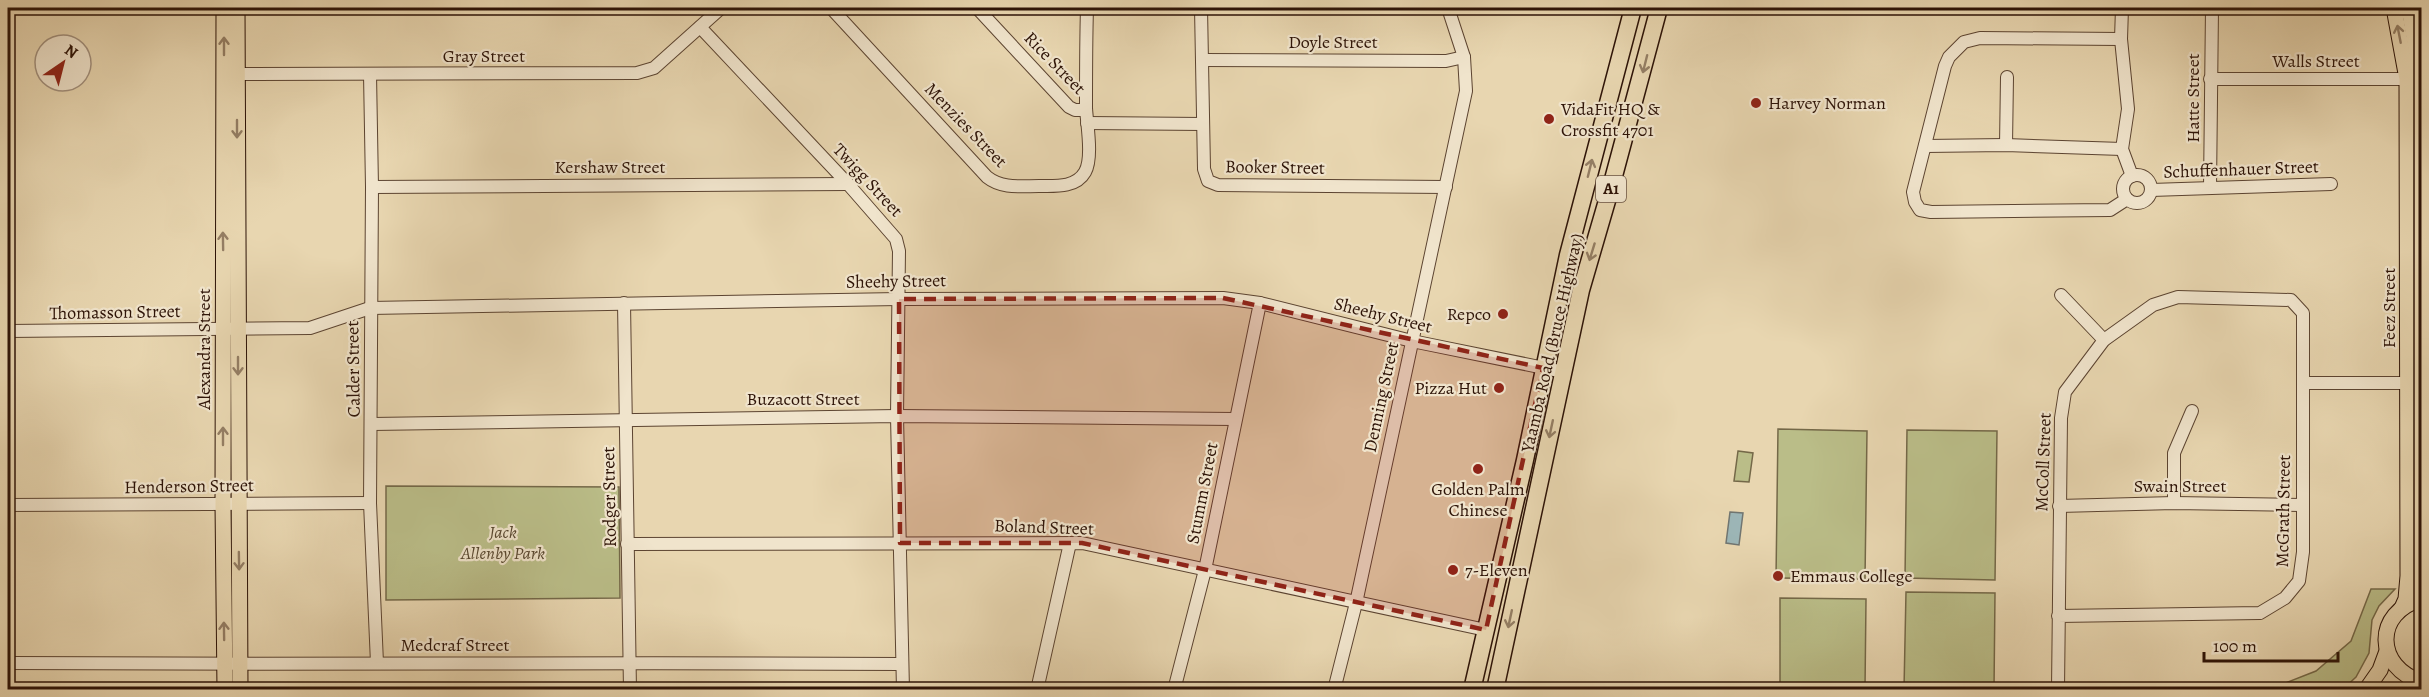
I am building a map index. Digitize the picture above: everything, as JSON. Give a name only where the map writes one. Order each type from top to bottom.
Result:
[{"type":"highway","name":"Yaamba Road (Bruce Highway)","points":[[1472,690],[1526,460],[1543,368],[1568,255],[1633,8]]},
{"type":"highway","name":"Yaamba Road (Bruce Highway)","points":[[1495,690],[1581,290],[1659,8]]},
{"type":"main road","name":"Alexandra Street","points":[[224,8],[230,74],[232,664],[225,690]]},
{"type":"main road","name":"Alexandra Street","points":[[230,74],[237,8]]},
{"type":"main road","name":"Feez Street","points":[[2394,8],[2414,79],[2414,383],[2409,576],[2406,599],[2402,608]]},
{"type":"main road","name":"Feez Street","points":[[2409,8],[2414,79],[2421,317],[2414,383],[2421,580]]},
{"type":"main road","points":[[2421,599],[2402,608],[2388,626],[2386,634],[2387,651],[2392,662],[2410,679],[2421,682]]},
{"type":"main road","points":[[2366,690],[2380,670],[2387,651]]},
{"type":"main road","name":"Alexandra Street","points":[[232,664],[240,690]]},
{"type":"main road","points":[[2408,690],[2421,682]]},
{"type":"street","name":"Gray Street","points":[[230,74],[645,72],[661,62],[721,8]]},
{"type":"street","name":"Menzies Street","points":[[831,8],[994,182],[1009,186],[1065,186],[1080,178],[1087,164],[1087,8]]},
{"type":"street","name":"Rice Street","points":[[977,8],[1069,107],[1087,117],[1203,124]]},
{"type":"street","name":"Booker Street","points":[[1201,8],[1205,176],[1208,181],[1218,185],[1446,187]]},
{"type":"street","name":"Denning Street","points":[[1334,690],[1356,603],[1466,92],[1464,57],[1448,8]]},
{"type":"street","points":[[2122,8],[2121,39],[2128,109],[2122,149],[2132,176]]},
{"type":"street","name":"Hatte Street","points":[[2210,188],[2212,8]]},
{"type":"street","name":"Twigg Street","points":[[700,27],[848,184],[896,239],[899,251],[897,416],[903,690]]},
{"type":"street","points":[[2121,39],[2019,37],[1980,38],[1964,42],[1955,50],[1945,66],[1913,192],[1920,210],[1931,212],[2110,210],[2127,199]]},
{"type":"street","name":"Doyle Street","points":[[1202,60],[1446,61],[1464,57]]},
{"type":"street","name":"Calder Street","points":[[370,74],[372,187],[370,503],[377,663]]},
{"type":"street","points":[[2006,145],[2007,76]]},
{"type":"street","name":"Walls Street","points":[[2210,79],[2414,79]]},
{"type":"street","points":[[1925,146],[2006,145],[2122,149]]},
{"type":"street","points":[[2127,199],[2123,187],[2132,176]]},
{"type":"street","points":[[2127,199],[2140,203],[2147,199],[2151,190],[2146,178],[2132,176]]},
{"type":"street","name":"Kershaw Street","points":[[372,187],[848,184]]},
{"type":"street","name":"Schuffenhauer Street","points":[[2151,190],[2331,184]]},
{"type":"street","points":[[2061,295],[2104,340]]},
{"type":"street","name":"McColl Street","points":[[2058,690],[2061,418],[2066,392],[2104,340],[2153,305],[2178,297],[2291,300]]},
{"type":"street","name":"Sheehy Street","points":[[231,329],[310,327],[370,308],[899,299],[1223,298],[1260,303],[1412,341],[1564,372]]},
{"type":"street","name":"McGrath Street","points":[[2058,616],[2260,613],[2285,598],[2299,581],[2303,552],[2303,313],[2291,300]]},
{"type":"street","name":"Rodger Street","points":[[624,303],[630,690]]},
{"type":"street","name":"Stumm Street","points":[[1174,690],[1205,570],[1260,303]]},
{"type":"street","name":"Thomasson Street","points":[[8,332],[231,329]]},
{"type":"street","points":[[2303,383],[2414,383]]},
{"type":"street","points":[[2174,503],[2174,453],[2192,411]]},
{"type":"street","name":"Buzacott Street","points":[[372,424],[897,416],[1235,419]]},
{"type":"street","name":"Henderson Street","points":[[8,505],[370,503]]},
{"type":"street","name":"Swain Street","points":[[2059,506],[2174,503],[2302,505]]},
{"type":"street","points":[[1037,690],[1070,543]]},
{"type":"street","name":"Boland Street","points":[[627,544],[1082,543],[1486,630]]},
{"type":"street","name":"Medcraf Street","points":[[8,663],[902,664]]},
{"type":"highlighted area","points":[[1223,298],[1543,368],[1486,630],[1082,543],[900,543],[899,299]]},
{"type":"green space","points":[[1778,429],[1867,431],[1865,579],[1776,578]]},
{"type":"green space","points":[[1907,430],[1997,431],[1995,580],[1905,578]]},
{"type":"green space","points":[[1738,451],[1753,453],[1749,482],[1734,481]]},
{"type":"green space","name":"Jack Allenby Park","points":[[386,486],[619,487],[620,598],[386,600]]},
{"type":"green space","points":[[2371,589],[2395,589],[2379,606],[2372,620],[2369,653],[2356,677],[2343,689],[2270,689],[2316,671],[2351,641]]},
{"type":"green space","points":[[1906,592],[1995,593],[1994,689],[1904,689]]},
{"type":"green space","points":[[1780,598],[1866,599],[1865,689],[1780,689]]},
{"type":"water","points":[[1730,512],[1743,513],[1739,545],[1726,543]]},
{"type":"place","name":"Harvey Norman","points":[[1756,103]]},
{"type":"place","name":"VidaFit HQ & Crossfit 4701","points":[[1549,119]]},
{"type":"place","name":"Repco","points":[[1503,314]]},
{"type":"place","name":"Pizza Hut","points":[[1499,388]]},
{"type":"place","name":"Golden Palm Chinese","points":[[1478,469]]},
{"type":"place","name":"7-Eleven","points":[[1453,570]]},
{"type":"place","name":"Emmaus College","points":[[1778,576]]}]
